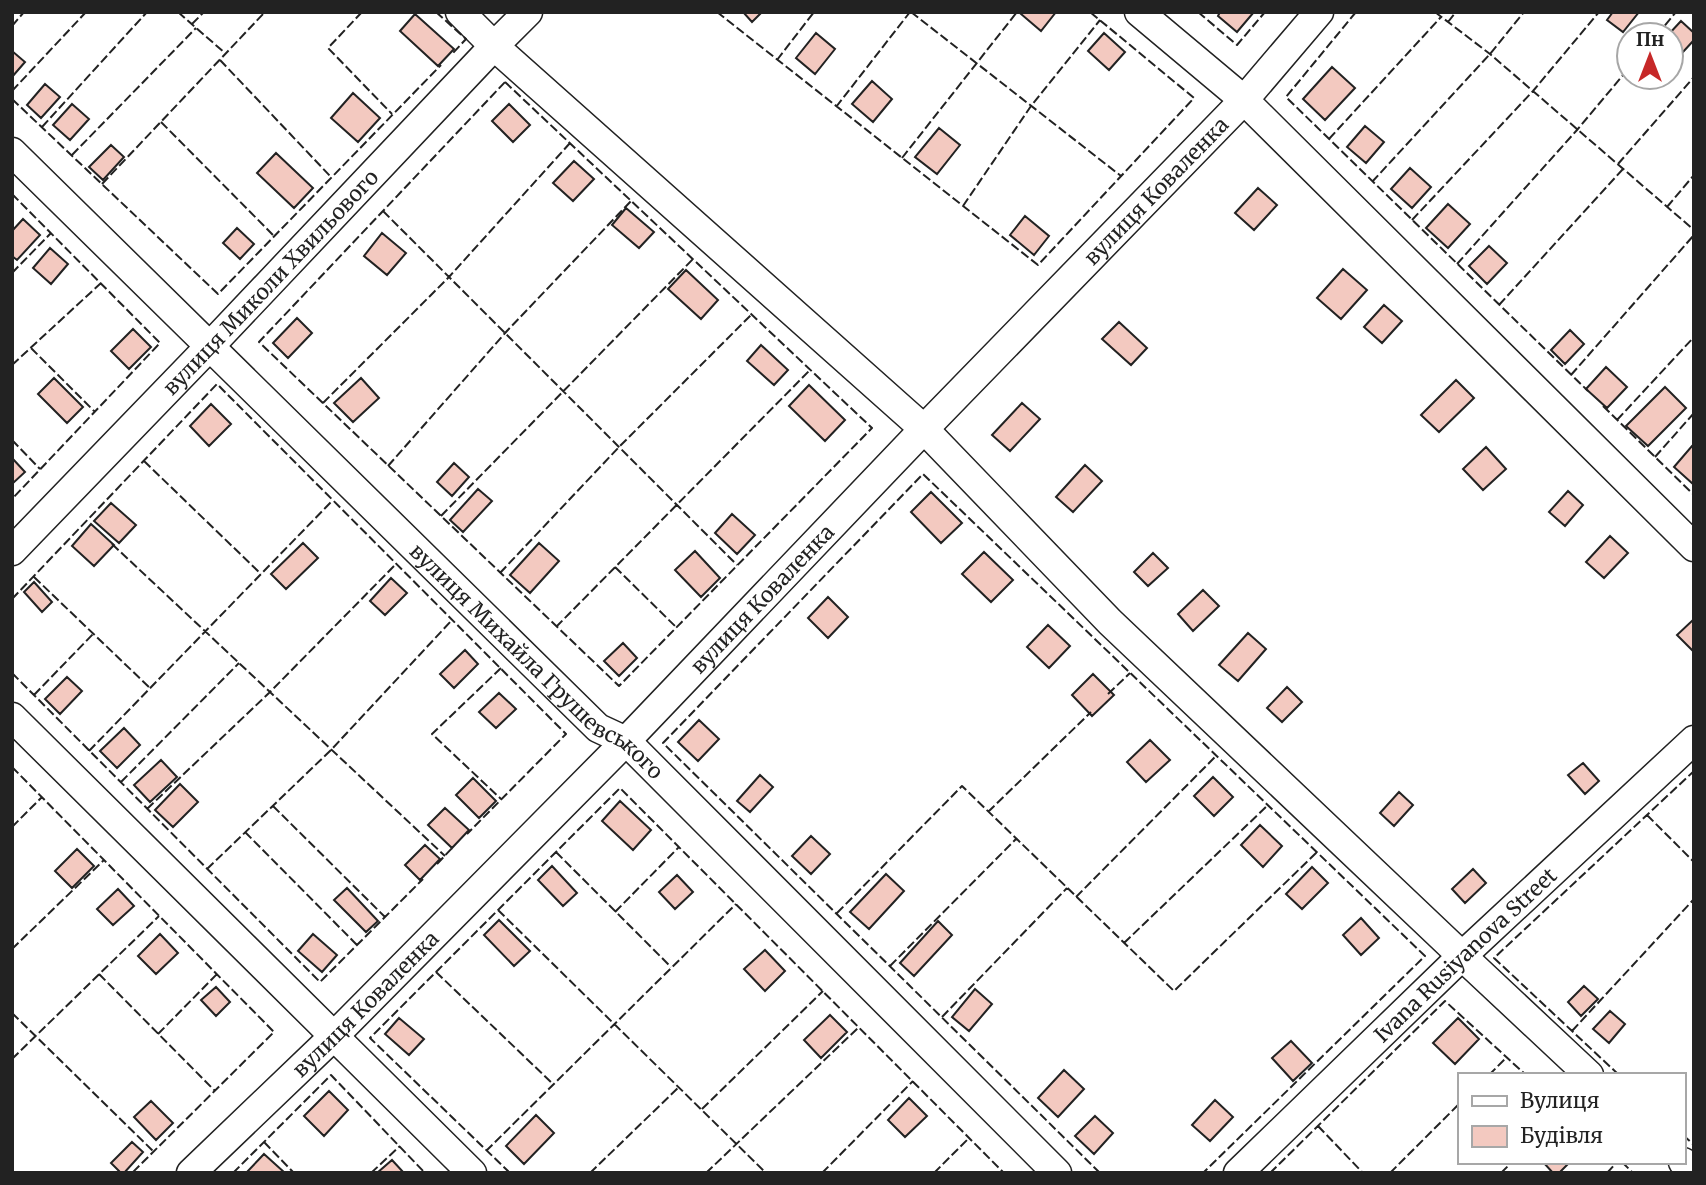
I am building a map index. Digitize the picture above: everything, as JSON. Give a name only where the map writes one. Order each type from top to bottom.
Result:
[{"type":"street","points":[[460,12],[494,46],[924,429],[1110,622],[1587,1073]]},
{"type":"street","name":"вулиця Миколи Хвильового","points":[[12,551],[528,12]]},
{"type":"street","points":[[1139,12],[1244,100],[1694,547]]},
{"type":"street","name":"вулиця Коваленка","points":[[191,1173],[334,1036],[626,741],[1244,100],[1319,12]]},
{"type":"street","name":"вулиця Михайла Грушевського","points":[[12,152],[598,728],[626,741],[1057,1173]]},
{"type":"street","points":[[12,717],[472,1173]]},
{"type":"street","name":"Ivana Rusiyanova Street","points":[[1238,1173],[1461,956],[1694,740]]},
{"type":"building","points":[[743,12],[762,12],[752,22]]},
{"type":"building","points":[[1056,12],[1041,31],[1021,14]]},
{"type":"building","points":[[1220,12],[1254,12],[1237,32],[1218,16]]},
{"type":"building","points":[[1613,12],[1639,12],[1632,21],[1615,21],[1615,26],[1607,20]]},
{"type":"building","points":[[415,14],[454,49],[438,66],[400,31]]},
{"type":"building","points":[[1685,25],[1694,33],[1694,40],[1685,50]]},
{"type":"building","points":[[816,33],[835,49],[815,74],[796,58]]},
{"type":"building","points":[[1104,33],[1125,52],[1109,70],[1088,51]]},
{"type":"building","points":[[12,51],[25,62],[12,77]]},
{"type":"building","points":[[1332,67],[1355,88],[1325,120],[1303,99]]},
{"type":"building","points":[[872,81],[892,99],[873,122],[852,104]]},
{"type":"building","points":[[45,84],[60,97],[41,118],[27,105]]},
{"type":"building","points":[[353,93],[380,118],[358,142],[331,118]]},
{"type":"building","points":[[72,104],[89,119],[70,140],[53,125]]},
{"type":"building","points":[[509,104],[530,125],[513,142],[492,121]]},
{"type":"building","points":[[1365,126],[1384,142],[1366,163],[1347,147]]},
{"type":"building","points":[[939,128],[960,145],[937,174],[915,157]]},
{"type":"building","points":[[111,145],[124,157],[103,180],[89,167]]},
{"type":"building","points":[[276,153],[313,188],[294,208],[257,173]]},
{"type":"building","points":[[574,161],[594,179],[573,201],[553,183]]},
{"type":"building","points":[[1410,168],[1431,187],[1412,208],[1391,189]]},
{"type":"building","points":[[1258,188],[1277,205],[1254,230],[1235,213]]},
{"type":"building","points":[[1448,204],[1470,224],[1448,248],[1426,228]]},
{"type":"building","points":[[626,208],[654,232],[639,248],[612,225]]},
{"type":"building","points":[[1025,216],[1049,236],[1034,255],[1010,235]]},
{"type":"building","points":[[23,219],[40,235],[17,260],[12,256],[12,231]]},
{"type":"building","points":[[237,228],[254,244],[240,259],[223,243]]},
{"type":"building","points":[[382,233],[406,253],[387,275],[364,256]]},
{"type":"building","points":[[1489,246],[1507,263],[1487,284],[1469,266]]},
{"type":"building","points":[[50,248],[68,264],[51,284],[33,268]]},
{"type":"building","points":[[1343,269],[1367,290],[1341,319],[1317,298]]},
{"type":"building","points":[[686,270],[718,300],[701,319],[668,289]]},
{"type":"building","points":[[1384,305],[1402,321],[1382,343],[1364,327]]},
{"type":"building","points":[[297,318],[312,333],[288,358],[273,343]]},
{"type":"building","points":[[1119,322],[1147,348],[1131,365],[1102,339]]},
{"type":"building","points":[[133,329],[151,347],[129,369],[111,351]]},
{"type":"building","points":[[1570,330],[1584,344],[1565,364],[1551,350]]},
{"type":"building","points":[[761,345],[788,370],[774,385],[747,361]]},
{"type":"building","points":[[1606,367],[1627,387],[1607,408],[1586,389]]},
{"type":"building","points":[[54,378],[83,407],[67,423],[38,394]]},
{"type":"building","points":[[361,378],[379,398],[353,422],[334,403]]},
{"type":"building","points":[[1456,380],[1474,398],[1439,432],[1421,415]]},
{"type":"building","points":[[809,385],[845,420],[825,441],[789,406]]},
{"type":"building","points":[[1665,387],[1686,408],[1648,446],[1626,426]]},
{"type":"building","points":[[1022,403],[1040,419],[1010,451],[992,435]]},
{"type":"building","points":[[211,404],[231,424],[209,446],[190,426]]},
{"type":"building","points":[[1692,446],[1694,447],[1693,484],[1674,467]]},
{"type":"building","points":[[1486,447],[1506,469],[1483,490],[1463,469]]},
{"type":"building","points":[[12,458],[25,472],[12,484]]},
{"type":"building","points":[[454,463],[469,477],[452,496],[437,482]]},
{"type":"building","points":[[1085,465],[1102,481],[1073,512],[1056,497]]},
{"type":"building","points":[[478,489],[492,501],[463,532],[450,520]]},
{"type":"building","points":[[1568,491],[1583,505],[1565,526],[1549,512]]},
{"type":"building","points":[[931,492],[962,523],[941,543],[911,512]]},
{"type":"building","points":[[111,503],[136,525],[119,543],[94,521]]},
{"type":"building","points":[[732,514],[755,535],[737,554],[715,533]]},
{"type":"building","points":[[91,524],[114,545],[94,566],[72,546]]},
{"type":"building","points":[[1610,536],[1628,553],[1604,578],[1586,562]]},
{"type":"building","points":[[303,543],[318,558],[286,589],[271,574]]},
{"type":"building","points":[[539,543],[559,561],[530,593],[510,575]]},
{"type":"building","points":[[695,551],[720,578],[701,597],[675,570]]},
{"type":"building","points":[[984,552],[1013,580],[991,602],[962,574]]},
{"type":"building","points":[[1153,553],[1168,568],[1148,586],[1134,572]]},
{"type":"building","points":[[391,578],[407,593],[385,615],[370,601]]},
{"type":"building","points":[[34,582],[52,602],[42,612],[24,592]]},
{"type":"building","points":[[1203,590],[1219,606],[1193,631],[1178,614]]},
{"type":"building","points":[[828,597],[848,617],[828,638],[808,618]]},
{"type":"building","points":[[1694,619],[1694,652],[1677,635]]},
{"type":"building","points":[[1048,625],[1070,646],[1049,668],[1027,647]]},
{"type":"building","points":[[1248,633],[1266,649],[1238,681],[1219,665]]},
{"type":"building","points":[[623,643],[637,658],[619,676],[604,661]]},
{"type":"building","points":[[465,650],[478,664],[454,688],[440,674]]},
{"type":"building","points":[[1093,674],[1114,695],[1092,716],[1072,695]]},
{"type":"building","points":[[67,677],[82,691],[60,714],[45,699]]},
{"type":"building","points":[[1287,687],[1302,702],[1282,722],[1267,708]]},
{"type":"building","points":[[499,693],[516,709],[496,728],[479,712]]},
{"type":"building","points":[[699,720],[719,739],[698,761],[678,742]]},
{"type":"building","points":[[124,728],[140,745],[117,768],[100,751]]},
{"type":"building","points":[[1150,740],[1170,760],[1146,782],[1127,762]]},
{"type":"building","points":[[161,760],[177,777],[150,802],[134,785]]},
{"type":"building","points":[[1583,763],[1599,781],[1585,794],[1568,775]]},
{"type":"building","points":[[760,775],[773,787],[750,812],[737,801]]},
{"type":"building","points":[[1213,777],[1233,797],[1214,816],[1194,796]]},
{"type":"building","points":[[473,778],[496,801],[479,818],[456,795]]},
{"type":"building","points":[[180,784],[198,802],[173,827],[155,810]]},
{"type":"building","points":[[1399,792],[1413,805],[1394,826],[1380,813]]},
{"type":"building","points":[[620,801],[651,830],[633,850],[602,821]]},
{"type":"building","points":[[445,808],[469,830],[452,848],[428,825]]},
{"type":"building","points":[[1260,825],[1282,846],[1263,867],[1241,845]]},
{"type":"building","points":[[811,836],[830,854],[811,874],[792,856]]},
{"type":"building","points":[[425,845],[440,859],[420,880],[405,865]]},
{"type":"building","points":[[77,849],[94,866],[72,888],[55,871]]},
{"type":"building","points":[[552,866],[577,893],[563,906],[538,880]]},
{"type":"building","points":[[1312,867],[1328,883],[1302,909],[1286,894]]},
{"type":"building","points":[[1473,869],[1486,883],[1465,903],[1452,889]]},
{"type":"building","points":[[886,874],[904,891],[869,929],[850,912]]},
{"type":"building","points":[[677,875],[693,892],[675,909],[659,892]]},
{"type":"building","points":[[347,888],[378,921],[366,932],[334,900]]},
{"type":"building","points":[[118,889],[134,906],[113,925],[97,909]]},
{"type":"building","points":[[1361,918],[1379,938],[1361,955],[1343,935]]},
{"type":"building","points":[[499,920],[530,951],[514,966],[484,935]]},
{"type":"building","points":[[938,921],[952,935],[914,976],[900,963]]},
{"type":"building","points":[[160,934],[178,953],[156,974],[138,956]]},
{"type":"building","points":[[313,934],[337,955],[322,972],[298,951]]},
{"type":"building","points":[[765,950],[785,971],[765,991],[744,969]]},
{"type":"building","points":[[1584,986],[1598,999],[1581,1016],[1568,1002]]},
{"type":"building","points":[[216,987],[230,1002],[216,1016],[201,1000]]},
{"type":"building","points":[[975,989],[992,1004],[969,1031],[952,1017]]},
{"type":"building","points":[[1610,1011],[1625,1024],[1609,1043],[1593,1029]]},
{"type":"building","points":[[830,1015],[847,1032],[821,1058],[804,1040]]},
{"type":"building","points":[[399,1018],[424,1039],[409,1055],[385,1034]]},
{"type":"building","points":[[1458,1018],[1479,1039],[1455,1064],[1433,1043]]},
{"type":"building","points":[[1291,1041],[1312,1063],[1293,1081],[1272,1058]]},
{"type":"building","points":[[1064,1070],[1084,1089],[1058,1117],[1038,1098]]},
{"type":"building","points":[[329,1091],[348,1110],[324,1136],[304,1116]]},
{"type":"building","points":[[909,1098],[927,1116],[905,1137],[888,1120]]},
{"type":"building","points":[[1215,1100],[1233,1117],[1210,1141],[1192,1125]]},
{"type":"building","points":[[151,1101],[173,1123],[156,1140],[134,1117]]},
{"type":"building","points":[[536,1115],[554,1133],[524,1164],[506,1146]]},
{"type":"building","points":[[1095,1116],[1113,1133],[1094,1154],[1075,1136]]},
{"type":"building","points":[[132,1142],[143,1152],[121,1173],[111,1163]]},
{"type":"building","points":[[264,1154],[285,1173],[246,1173]]},
{"type":"building","points":[[392,1160],[404,1173],[377,1173]]},
{"type":"building","points":[[1545,1164],[1568,1164],[1559,1173],[1553,1173]]},
{"type":"fence","points":[[12,26],[24,12]]},
{"type":"fence","points":[[12,91],[86,12]]},
{"type":"fence","points":[[42,127],[147,12]]},
{"type":"fence","points":[[178,12],[226,54]]},
{"type":"fence","points":[[192,24],[204,12]]},
{"type":"fence","points":[[102,184],[265,12]]},
{"type":"fence","points":[[362,12],[328,48],[392,114]]},
{"type":"fence","points":[[436,12],[466,39],[453,53]]},
{"type":"fence","points":[[717,12],[1038,265],[1194,98],[1090,12]]},
{"type":"fence","points":[[777,60],[814,12]]},
{"type":"fence","points":[[836,107],[910,12]]},
{"type":"fence","points":[[911,12],[1121,176]]},
{"type":"fence","points":[[902,158],[1017,12]]},
{"type":"fence","points":[[1198,12],[1237,45],[1265,12]]},
{"type":"fence","points":[[1356,12],[1286,97],[1588,391]]},
{"type":"fence","points":[[1435,12],[1490,54],[1694,230]]},
{"type":"fence","points":[[1448,22],[1456,12]]},
{"type":"fence","points":[[1372,182],[1490,54],[1524,12]]},
{"type":"fence","points":[[1412,220],[1533,91],[1599,12]]},
{"type":"fence","points":[[1669,21],[1676,12]]},
{"type":"fence","points":[[1329,139],[1441,17]]},
{"type":"fence","points":[[963,206],[1031,106],[1100,20]]},
{"type":"fence","points":[[72,155],[196,28]]},
{"type":"fence","points":[[220,60],[331,177]]},
{"type":"fence","points":[[12,99],[218,294],[441,65]]},
{"type":"fence","points":[[1618,164],[1694,77]]},
{"type":"fence","points":[[505,82],[872,428],[619,686],[259,342],[505,82]]},
{"type":"fence","points":[[1457,264],[1615,85]]},
{"type":"fence","points":[[161,122],[274,236]]},
{"type":"fence","points":[[323,403],[449,277],[570,143]]},
{"type":"fence","points":[[1499,305],[1623,169]]},
{"type":"fence","points":[[1667,207],[1694,175]]},
{"type":"fence","points":[[12,194],[160,343],[12,499]]},
{"type":"fence","points":[[388,466],[506,332],[631,201]]},
{"type":"fence","points":[[383,211],[737,565]]},
{"type":"fence","points":[[12,273],[51,233]]},
{"type":"fence","points":[[1571,375],[1694,235]]},
{"type":"fence","points":[[441,516],[693,259]]},
{"type":"fence","points":[[12,365],[101,283]]},
{"type":"fence","points":[[500,573],[619,447],[752,314]]},
{"type":"fence","points":[[1617,420],[1694,337]]},
{"type":"fence","points":[[31,348],[95,412]]},
{"type":"fence","points":[[556,627],[810,370]]},
{"type":"fence","points":[[12,599],[217,384],[566,734],[467,834]]},
{"type":"fence","points":[[1603,406],[1694,495]]},
{"type":"fence","points":[[1655,457],[1694,413]]},
{"type":"fence","points":[[12,440],[40,469]]},
{"type":"fence","points":[[144,461],[261,574]]},
{"type":"fence","points":[[1100,1173],[663,743],[923,474],[1425,956],[1203,1173]]},
{"type":"fence","points":[[89,751],[333,500]]},
{"type":"fence","points":[[112,544],[445,856]]},
{"type":"fence","points":[[147,809],[270,692],[396,564]]},
{"type":"fence","points":[[615,567],[676,627]]},
{"type":"fence","points":[[34,577],[150,688]]},
{"type":"fence","points":[[207,869],[331,750],[452,620]]},
{"type":"fence","points":[[34,695],[93,634]]},
{"type":"fence","points":[[121,782],[239,663]]},
{"type":"fence","points":[[501,668],[432,734],[501,799]]},
{"type":"fence","points":[[12,673],[320,982],[423,879]]},
{"type":"fence","points":[[1108,694],[1130,673]]},
{"type":"fence","points":[[988,812],[1091,712]]},
{"type":"fence","points":[[1076,897],[1216,756]]},
{"type":"fence","points":[[12,767],[274,1032],[132,1173]]},
{"type":"fence","points":[[1617,1073],[1494,958],[1694,771]]},
{"type":"fence","points":[[837,913],[962,786],[1174,991],[1317,852]]},
{"type":"fence","points":[[510,1173],[370,1038],[620,788],[1004,1173]]},
{"type":"fence","points":[[12,827],[42,797]]},
{"type":"fence","points":[[1124,943],[1268,805]]},
{"type":"fence","points":[[273,806],[385,917]]},
{"type":"fence","points":[[1647,815],[1694,862]]},
{"type":"fence","points":[[245,832],[357,945]]},
{"type":"fence","points":[[890,966],[1016,839]]},
{"type":"fence","points":[[437,864],[454,846]]},
{"type":"fence","points":[[615,912],[679,847]]},
{"type":"fence","points":[[556,852],[671,967]]},
{"type":"fence","points":[[12,949],[104,860]]},
{"type":"fence","points":[[942,1017],[1067,888]]},
{"type":"fence","points":[[1572,1031],[1694,899]]},
{"type":"fence","points":[[486,1151],[736,904]]},
{"type":"fence","points":[[498,910],[766,1173]]},
{"type":"fence","points":[[12,1059],[159,916]]},
{"type":"fence","points":[[436,972],[553,1084]]},
{"type":"fence","points":[[99,974],[215,1091]]},
{"type":"fence","points":[[158,1034],[217,974]]},
{"type":"fence","points":[[702,1109],[823,991]]},
{"type":"fence","points":[[1270,1173],[1445,1001],[1524,1073]]},
{"type":"fence","points":[[12,1013],[153,1151]]},
{"type":"fence","points":[[706,1173],[859,1027]]},
{"type":"fence","points":[[1491,1073],[1507,1057]]},
{"type":"fence","points":[[233,1173],[331,1075],[425,1173]]},
{"type":"fence","points":[[822,1173],[913,1081]]},
{"type":"fence","points":[[590,1173],[679,1087]]},
{"type":"fence","points":[[1390,1173],[1458,1105]]},
{"type":"fence","points":[[1318,1126],[1363,1173]]},
{"type":"fence","points":[[1685,1137],[1694,1145]]},
{"type":"fence","points":[[934,1173],[969,1138]]},
{"type":"fence","points":[[264,1142],[294,1173]]},
{"type":"fence","points":[[371,1173],[400,1146]]},
{"type":"fence","points":[[1501,1173],[1510,1164]]},
{"type":"fence","points":[[1607,1173],[1615,1164]]},
{"type":"fence","points":[[1624,1164],[1633,1173]]}]
